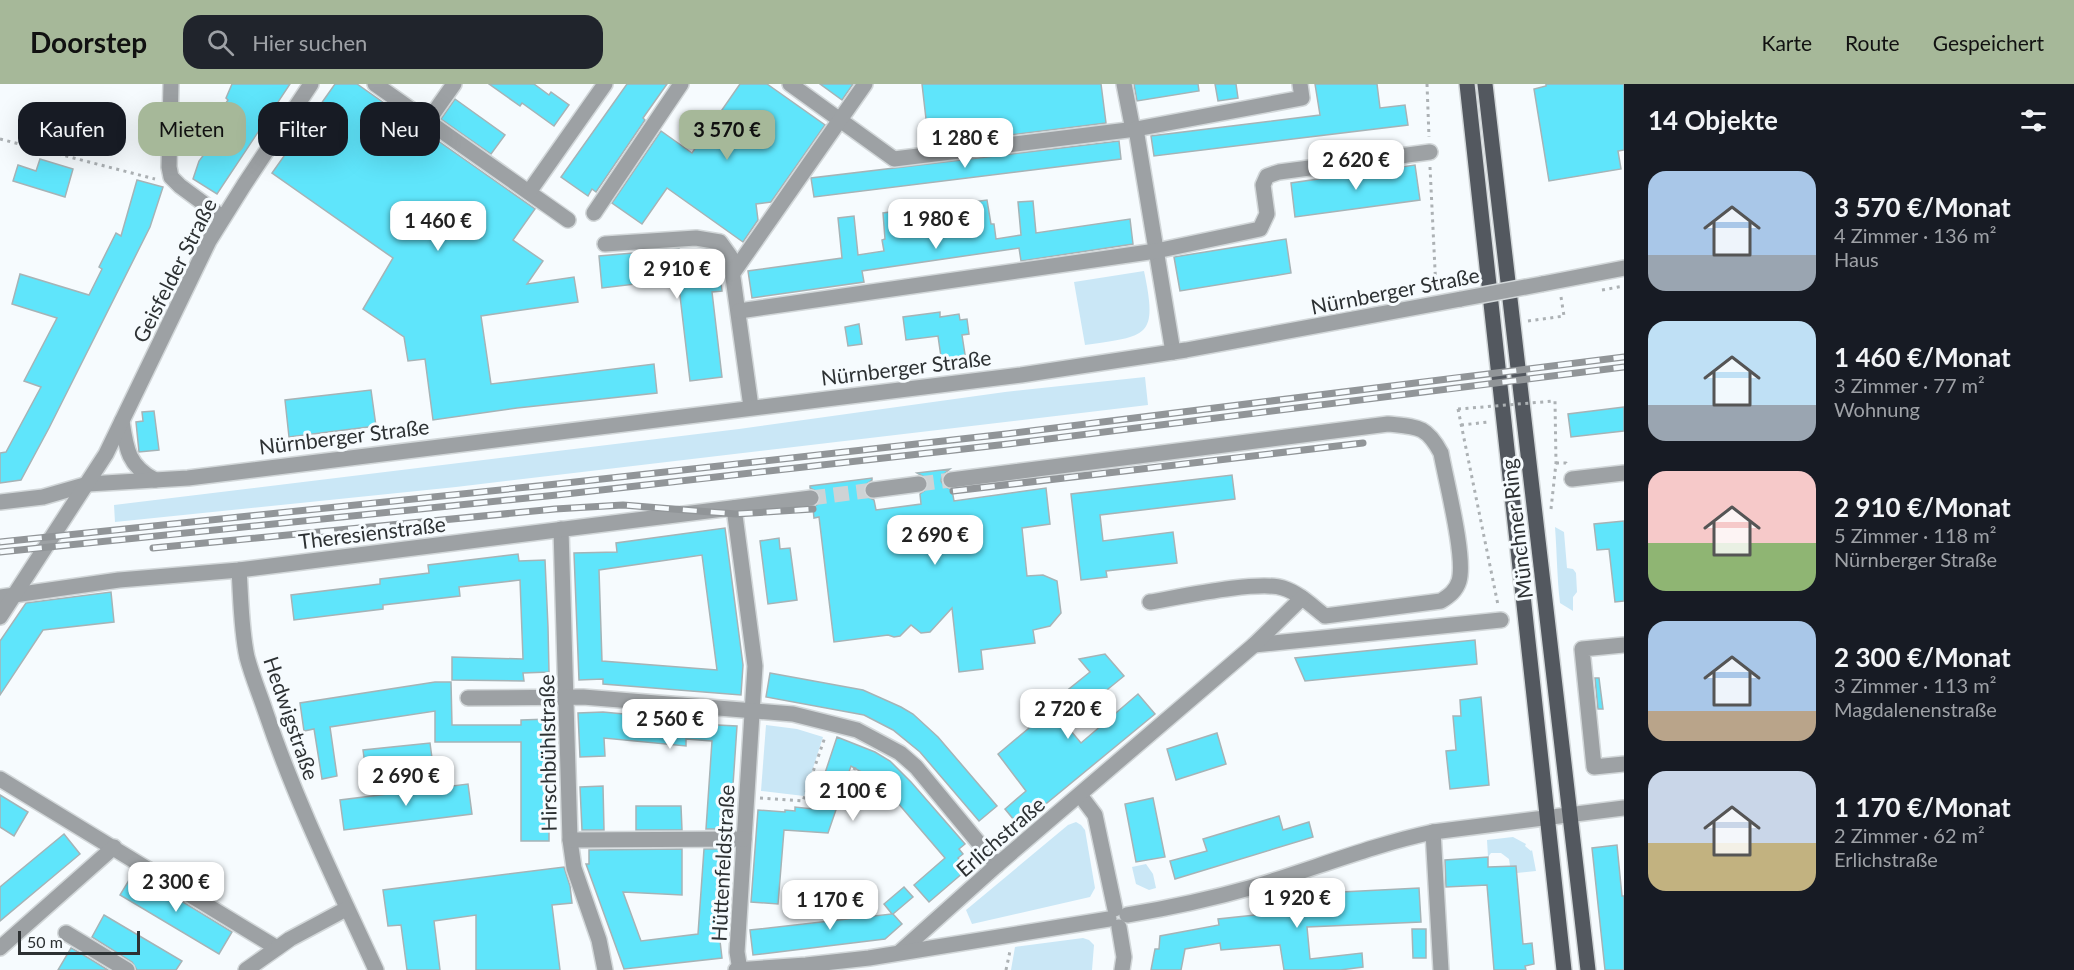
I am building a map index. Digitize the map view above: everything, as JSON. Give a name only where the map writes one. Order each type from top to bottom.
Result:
[{"type":"main road","name":"Münchner Ring","points":[[1467,84],[1564,970]]},
{"type":"main road","name":"Münchner Ring","points":[[1485,84],[1588,970]]},
{"type":"street","points":[[171,84],[169,155],[171,177],[222,217]]},
{"type":"street","name":"Geisfelder Straße","points":[[88,484],[106,454],[209,240],[311,84]]},
{"type":"street","points":[[440,104],[454,84]]},
{"type":"street","points":[[528,192],[605,84]]},
{"type":"street","points":[[594,213],[681,84]]},
{"type":"street","points":[[790,84],[894,159],[1134,130],[1302,98],[1300,84]]},
{"type":"street","points":[[733,273],[865,84]]},
{"type":"street","points":[[1124,84],[1173,352]]},
{"type":"street","points":[[379,85],[402,102]]},
{"type":"street","points":[[440,130],[568,219]]},
{"type":"street","points":[[739,311],[1156,251],[1260,229],[1267,214],[1263,185],[1267,176],[1279,172],[1430,152]]},
{"type":"street","points":[[605,244],[696,238],[720,242],[730,256],[751,407]]},
{"type":"street","name":"Nürnberger Straße","points":[[0,502],[44,497],[88,484],[188,477],[1021,375],[1173,352],[1624,268]]},
{"type":"street","points":[[122,421],[129,455],[142,473],[155,480]]},
{"type":"street","points":[[951,480],[1388,424],[1424,430],[1433,437],[1441,453],[1462,564],[1459,582],[1452,594],[1441,601],[1325,616],[1302,598],[1283,588],[1263,585],[1150,602]]},
{"type":"street","points":[[1572,479],[1624,473]]},
{"type":"street","points":[[0,617],[8,596],[88,484]]},
{"type":"street","points":[[873,490],[919,484]]},
{"type":"street","name":"Theresienstraße","points":[[8,596],[120,580],[239,570],[811,498]]},
{"type":"street","name":"Hüttenfeldstraße","points":[[734,508],[754,666],[737,952],[739,970]]},
{"type":"street","name":"Hirschbühlstraße","points":[[561,530],[570,840],[574,868],[598,940],[605,970]]},
{"type":"street","name":"Hedwigstraße","points":[[239,570],[248,658],[289,777],[346,909],[376,970]]},
{"type":"street","name":"Erlichstraße","points":[[901,951],[997,865],[1254,645],[1302,598]]},
{"type":"street","points":[[1254,645],[1501,620]]},
{"type":"street","points":[[1624,645],[1582,649],[1594,767],[1624,764]]},
{"type":"street","points":[[468,698],[567,697],[793,714],[857,730],[900,753],[929,782],[997,865]]},
{"type":"street","points":[[0,778],[277,948]]},
{"type":"street","points":[[1080,795],[1095,815],[1118,918],[1124,957],[1122,970]]},
{"type":"street","points":[[739,970],[806,965],[1118,918],[1253,886],[1404,838],[1433,832],[1624,808]]},
{"type":"street","points":[[1433,832],[1441,970]]},
{"type":"street","points":[[570,840],[744,839]]},
{"type":"street","points":[[0,948],[114,848]]},
{"type":"street","points":[[246,970],[277,948],[346,909]]},
{"type":"street","points":[[66,933],[127,970]]},
{"type":"path","points":[[1426,84],[1437,303]]},
{"type":"path","points":[[0,139],[156,180],[171,177]]},
{"type":"path","points":[[1435,280],[1470,273]]},
{"type":"path","points":[[1531,321],[1564,316],[1561,297]]},
{"type":"path","points":[[1501,620],[1458,410],[1555,401],[1556,463]]},
{"type":"path","points":[[1461,425],[1505,420]]},
{"type":"path","points":[[747,797],[803,801],[830,722]]},
{"type":"path","points":[[854,770],[857,763]]},
{"type":"path","points":[[1006,970],[1010,951]]},
{"type":"shaded area","points":[[1144,271],[1150,310],[1143,330],[1123,339],[1085,345],[1074,282]]},
{"type":"shaded area","points":[[1145,377],[1148,405],[456,487],[115,522],[114,505],[739,429],[1005,392]]},
{"type":"shaded area","points":[[1555,527],[1564,532],[1567,568],[1573,569],[1576,573],[1577,592],[1573,597],[1573,611],[1560,603]]},
{"type":"shaded area","points":[[766,725],[797,729],[823,737],[804,796],[761,791]]},
{"type":"shaded area","points":[[1076,822],[1085,830],[1095,888],[1090,897],[972,924],[966,910],[1068,825]]},
{"type":"shaded area","points":[[1513,837],[1532,850],[1536,871],[1517,873],[1516,866],[1510,866],[1509,859],[1501,853],[1491,853],[1488,857],[1487,840]]},
{"type":"shaded area","points":[[1146,864],[1153,874],[1156,888],[1149,890],[1136,884],[1132,867]]},
{"type":"shaded area","points":[[1083,938],[1094,945],[1092,970],[1011,970],[1015,947]]},
{"type":"building","points":[[232,84],[290,84],[278,102],[258,102],[258,132],[246,150],[246,102],[227,102]]},
{"type":"building","points":[[335,84],[357,84],[383,102],[360,102],[360,156],[440,156],[440,142],[535,209],[513,240],[543,261],[527,284],[574,277],[578,302],[481,316],[491,384],[654,364],[657,393],[517,408],[433,420],[425,359],[408,361],[404,337],[363,309],[393,258],[272,173],[284,156],[348,156],[348,102],[322,102]]},
{"type":"building","points":[[489,84],[534,84],[549,95],[551,92],[569,105],[554,126],[522,103],[520,106]]},
{"type":"building","points":[[627,84],[667,84],[596,192],[592,189],[588,196],[561,177]]},
{"type":"building","points":[[740,84],[767,84],[825,125],[771,202],[756,204],[758,220],[743,242],[667,188],[642,224],[612,203],[661,131],[692,153]]},
{"type":"building","points":[[820,84],[853,84],[842,100]]},
{"type":"building","points":[[922,84],[1101,84],[1106,123],[929,145]]},
{"type":"building","points":[[1134,84],[1198,84],[1199,91],[1137,101]]},
{"type":"building","points":[[1215,84],[1236,84],[1238,98],[1218,101]]},
{"type":"building","points":[[1315,84],[1377,84],[1380,108],[1405,105],[1408,125],[1154,156],[1151,136],[1320,115]]},
{"type":"building","points":[[1546,84],[1624,84],[1624,150],[1618,151],[1621,169],[1549,181],[1534,89],[1546,86]]},
{"type":"building","points":[[455,99],[505,135],[491,154],[441,119]]},
{"type":"building","points":[[1119,141],[1121,159],[814,197],[811,178]]},
{"type":"building","points":[[203,156],[242,156],[217,194],[193,179]]},
{"type":"building","points":[[40,159],[73,169],[65,197],[13,181],[18,165],[36,171]]},
{"type":"building","points":[[1415,165],[1420,200],[1295,217],[1291,183]]},
{"type":"building","points":[[137,180],[163,187],[150,227],[21,480],[0,483],[0,453],[6,452],[41,387],[24,381],[57,318],[12,304],[20,274],[89,295],[102,269],[99,267],[116,233],[121,236]]},
{"type":"building","points":[[987,200],[996,239],[1021,235],[1018,202],[1033,201],[1036,233],[1130,219],[1133,244],[1021,261],[1019,248],[862,271],[864,282],[752,298],[748,271],[842,258],[838,218],[854,216],[858,255],[884,251],[883,213],[897,211],[900,237],[977,226],[973,202]]},
{"type":"building","points":[[1286,239],[1291,273],[1180,291],[1174,257]]},
{"type":"building","points":[[679,249],[681,270],[719,266],[722,291],[712,292],[722,377],[690,381],[678,279],[602,288],[599,256]]},
{"type":"building","points":[[940,312],[940,317],[959,314],[960,320],[967,319],[969,334],[962,335],[966,361],[942,364],[938,336],[906,340],[903,317]]},
{"type":"building","points":[[859,324],[862,344],[848,346],[845,327]]},
{"type":"building","points":[[371,390],[376,426],[289,437],[285,400]]},
{"type":"building","points":[[1624,407],[1624,431],[1571,437],[1568,414]]},
{"type":"building","points":[[154,411],[159,450],[139,452],[136,422],[143,421],[142,412]]},
{"type":"building","points":[[950,469],[942,476],[941,481],[944,486],[952,490],[954,501],[1046,488],[1050,524],[1022,528],[1027,576],[1043,575],[1057,581],[1061,613],[1050,626],[1033,630],[1035,643],[981,650],[983,669],[959,672],[952,608],[930,632],[921,633],[911,625],[900,636],[888,635],[834,642],[819,517],[814,518],[813,508],[820,502],[821,496],[810,486],[872,478],[864,486],[863,491],[866,496],[874,500],[876,510],[921,504],[920,494],[928,488],[929,482],[917,473]]},
{"type":"building","points":[[1232,475],[1235,499],[1100,515],[1103,541],[1173,532],[1177,563],[1106,571],[1107,577],[1081,580],[1071,494]]},
{"type":"building","points":[[1624,521],[1624,601],[1615,602],[1609,549],[1597,550],[1594,524]]},
{"type":"building","points":[[725,528],[743,665],[741,695],[603,684],[603,679],[579,680],[574,553],[617,552],[616,543]],"holes":[[[702,555],[717,670],[602,661],[599,570]]]},
{"type":"building","points":[[779,538],[780,549],[790,548],[797,600],[768,604],[760,541]]},
{"type":"building","points":[[518,554],[519,561],[545,560],[549,672],[523,673],[524,681],[452,680],[452,657],[523,659],[520,580],[459,587],[460,596],[383,605],[383,609],[294,620],[291,595],[380,584],[380,579],[429,573],[428,565]]},
{"type":"building","points":[[111,592],[114,622],[43,630],[0,695],[0,641],[26,603]]},
{"type":"building","points":[[1475,640],[1477,664],[1305,681],[1295,658]]},
{"type":"building","points":[[1105,654],[1124,676],[1065,724],[1081,743],[1138,694],[1155,714],[1019,826],[1005,809],[1026,791],[998,754],[1029,728],[1027,725],[1037,717],[1040,718],[1066,696],[1064,693],[1090,672],[1079,659]]},
{"type":"building","points":[[770,673],[863,690],[913,714],[938,737],[997,806],[979,821],[920,752],[893,730],[864,715],[766,697]]},
{"type":"building","points":[[1595,678],[1599,678],[1603,709],[1598,709]]},
{"type":"building","points":[[435,682],[451,682],[452,725],[521,725],[521,720],[549,719],[549,841],[521,841],[521,742],[435,742],[435,711],[330,727],[337,776],[322,779],[314,729],[304,731],[300,703]]},
{"type":"building","points":[[1481,697],[1489,785],[1450,789],[1446,751],[1456,750],[1453,716],[1461,716],[1460,700]]},
{"type":"building","points":[[603,712],[697,721],[697,724],[737,726],[730,829],[706,829],[712,741],[686,739],[686,746],[604,738],[605,756],[580,757],[578,713]]},
{"type":"building","points":[[1217,733],[1226,764],[1176,780],[1167,749]]},
{"type":"building","points":[[837,737],[875,752],[890,761],[965,844],[959,849],[963,854],[958,858],[961,861],[957,864],[964,872],[929,902],[914,885],[945,858],[885,788],[876,780],[851,766],[828,833],[784,830],[778,904],[751,902],[758,810],[785,812],[785,810],[795,811],[795,807],[813,809]]},
{"type":"building","points":[[430,743],[432,758],[365,765],[363,750]]},
{"type":"building","points":[[468,784],[472,814],[344,830],[340,800]]},
{"type":"building","points":[[603,786],[604,830],[582,830],[580,787]]},
{"type":"building","points":[[0,795],[28,812],[14,836],[0,827]]},
{"type":"building","points":[[1153,798],[1165,857],[1136,862],[1125,804]]},
{"type":"building","points":[[636,806],[681,806],[682,830],[636,830]]},
{"type":"building","points":[[1279,816],[1283,830],[1309,822],[1313,837],[1175,879],[1170,861],[1207,851],[1203,839]]},
{"type":"building","points":[[64,834],[80,854],[0,921],[0,887]]},
{"type":"building","points":[[1617,845],[1622,896],[1624,896],[1624,970],[1605,970],[1592,848]]},
{"type":"building","points":[[682,849],[682,895],[623,892],[641,941],[698,934],[704,849],[730,849],[724,916],[717,915],[722,958],[624,969],[586,864],[589,864],[589,850]]},
{"type":"building","points":[[1488,857],[1488,867],[1516,866],[1523,944],[1532,943],[1534,964],[1525,966],[1526,970],[1494,970],[1487,885],[1446,887],[1445,860]]},
{"type":"building","points":[[564,867],[572,903],[552,905],[560,970],[476,970],[476,915],[434,921],[440,970],[407,970],[401,925],[388,926],[383,890]]},
{"type":"building","points":[[134,872],[232,932],[219,954],[120,895]]},
{"type":"building","points":[[904,887],[913,897],[893,914],[902,924],[885,939],[753,955],[750,930],[892,914],[884,904]]},
{"type":"building","points":[[1419,888],[1421,922],[1307,927],[1310,959],[1362,953],[1363,967],[1340,970],[1284,970],[1280,945],[1221,950],[1220,943],[1185,949],[1181,970],[1151,970],[1155,949],[1159,949],[1160,936],[1219,925],[1218,919],[1323,908],[1322,893]]},
{"type":"building","points":[[104,915],[182,961],[176,970],[137,970],[132,962],[92,937]]},
{"type":"building","points":[[1412,929],[1426,929],[1426,958],[1413,958]]},
{"type":"building","points":[[71,948],[82,954],[108,970],[58,970]]},
{"type":"tunnel","points":[[919,484],[951,480]]},
{"type":"tunnel","points":[[811,498],[873,490]]},
{"type":"railway","points":[[0,542],[1006,434],[1624,357]]},
{"type":"railway","points":[[0,552],[557,495],[1008,444],[1624,367]]},
{"type":"railway","points":[[953,491],[1363,443]]},
{"type":"railway","points":[[153,548],[555,509],[623,505],[736,514],[813,509]]}]
